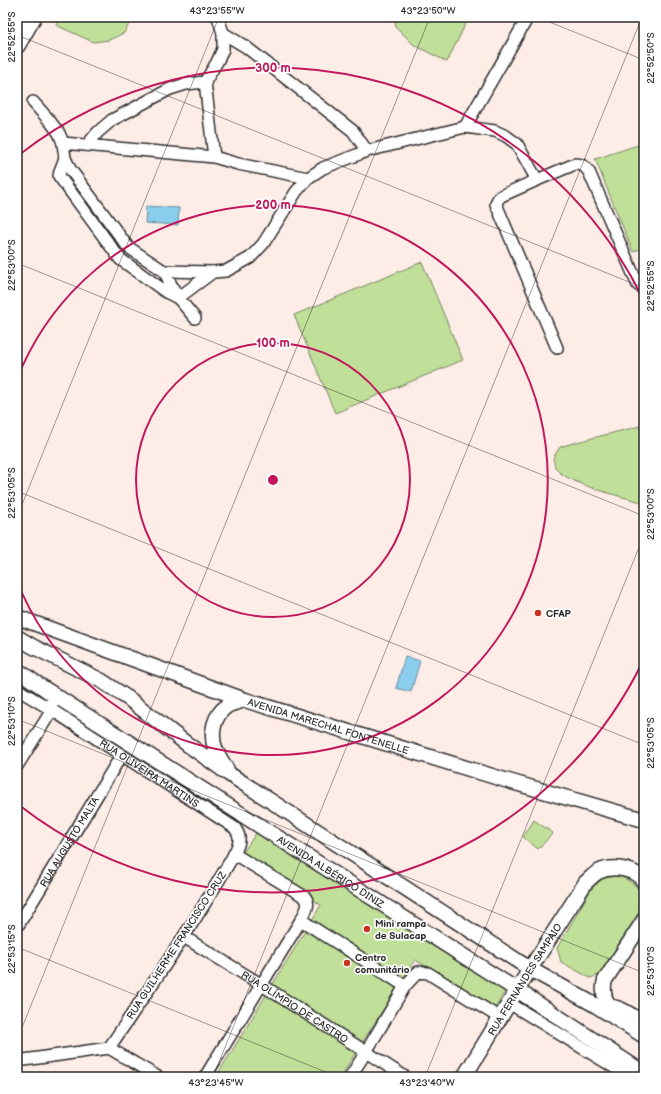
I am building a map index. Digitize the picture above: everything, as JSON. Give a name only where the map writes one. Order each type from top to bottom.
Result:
[{"type":"highway","points":[[17,44],[33,17]]},
{"type":"main road","name":"AVENIDA MARECHAL FONTENELLE","points":[[17,617],[245,700],[505,780],[644,820]]},
{"type":"main road","points":[[17,637],[102,681],[129,699],[229,774],[530,969],[601,1005],[615,1017],[644,1036]]},
{"type":"main road","name":"AVENIDA ALBÉRICO DINIZ","points":[[17,670],[48,692],[517,990],[644,1073]]},
{"type":"main road","points":[[214,688],[220,712]]},
{"type":"main road","points":[[229,774],[213,742],[213,730],[220,712],[229,705],[245,700]]},
{"type":"main road","name":"RUA FERNANDES SAMPAIO","points":[[464,1077],[530,969],[586,882],[596,872],[605,869],[618,868],[631,872],[644,882]]},
{"type":"main road","points":[[601,1005],[603,986],[606,980],[644,920]]},
{"type":"street","points":[[214,157],[205,82],[223,49],[223,32],[218,17]]},
{"type":"street","points":[[465,127],[528,17]]},
{"type":"street","points":[[223,32],[246,47],[353,131],[367,151]]},
{"type":"street","points":[[88,145],[98,132],[112,120],[170,89],[186,84],[205,82]]},
{"type":"street","points":[[33,102],[59,133],[63,143],[65,158],[70,168],[128,248],[164,271],[178,298],[195,318]]},
{"type":"street","points":[[164,271],[226,271],[250,258],[263,244],[296,192],[308,178],[323,168],[367,151],[465,127],[495,131],[512,140],[517,144],[537,180]]},
{"type":"street","points":[[63,143],[214,157],[238,164],[308,178]]},
{"type":"street","points":[[65,158],[60,171],[60,176],[120,259],[166,292],[178,298]]},
{"type":"street","points":[[557,348],[496,204],[501,196],[575,164],[580,164],[586,167],[638,285],[644,288]]},
{"type":"street","points":[[178,298],[213,272]]},
{"type":"street","name":"RUA OLIVEIRA MARTINS","points":[[17,689],[235,828],[239,834],[240,840]]},
{"type":"street","points":[[17,766],[52,710],[48,692]]},
{"type":"street","name":"RUA AUGUSTO MALTA","points":[[17,927],[121,756]]},
{"type":"street","name":"RUA GUILHERME FRANCISCO CRUZ","points":[[109,1048],[184,937],[234,854],[240,840]]},
{"type":"street","points":[[205,1077],[307,910],[308,904],[308,900],[305,897],[234,854]]},
{"type":"street","points":[[301,920],[406,986]]},
{"type":"street","name":"RUA OLÍMPIO DE CASTRO","points":[[184,937],[405,1077]]},
{"type":"street","points":[[350,1077],[406,986],[418,972],[428,973],[500,1018]]},
{"type":"street","points":[[509,1003],[630,1077]]},
{"type":"street","points":[[601,1005],[619,1007],[644,1022]]},
{"type":"street","points":[[17,1061],[109,1048],[158,1077]]},
{"type":"green space","points":[[59,17],[133,17],[124,33],[109,40],[93,42],[56,25]]},
{"type":"green space","points":[[396,17],[469,17],[447,62],[414,45],[395,26]]},
{"type":"green space","points":[[644,143],[644,247],[633,252],[595,159]]},
{"type":"green space","points":[[422,262],[463,360],[335,413],[294,315]]},
{"type":"green space","points":[[644,425],[644,492],[641,502],[581,484],[569,479],[560,473],[555,467],[553,458],[560,447]]},
{"type":"green space","points":[[534,820],[553,833],[538,849],[523,837]]},
{"type":"green space","points":[[256,833],[506,989],[495,1009],[415,960],[340,1077],[216,1077],[321,905],[242,854]]},
{"type":"green space","points":[[619,876],[632,883],[639,890],[641,900],[638,914],[602,974],[590,978],[561,962],[557,948],[592,888],[604,879]]},
{"type":"water","points":[[146,206],[179,208],[178,225],[145,223]]},
{"type":"water","points":[[405,656],[420,661],[411,692],[396,688]]},
{"type":"place","name":"CFAP","points":[[538,613]]},
{"type":"place","name":"Mini rampa de Sulacap","points":[[367,929]]},
{"type":"place","name":"Centro comunitário","points":[[347,963]]}]
